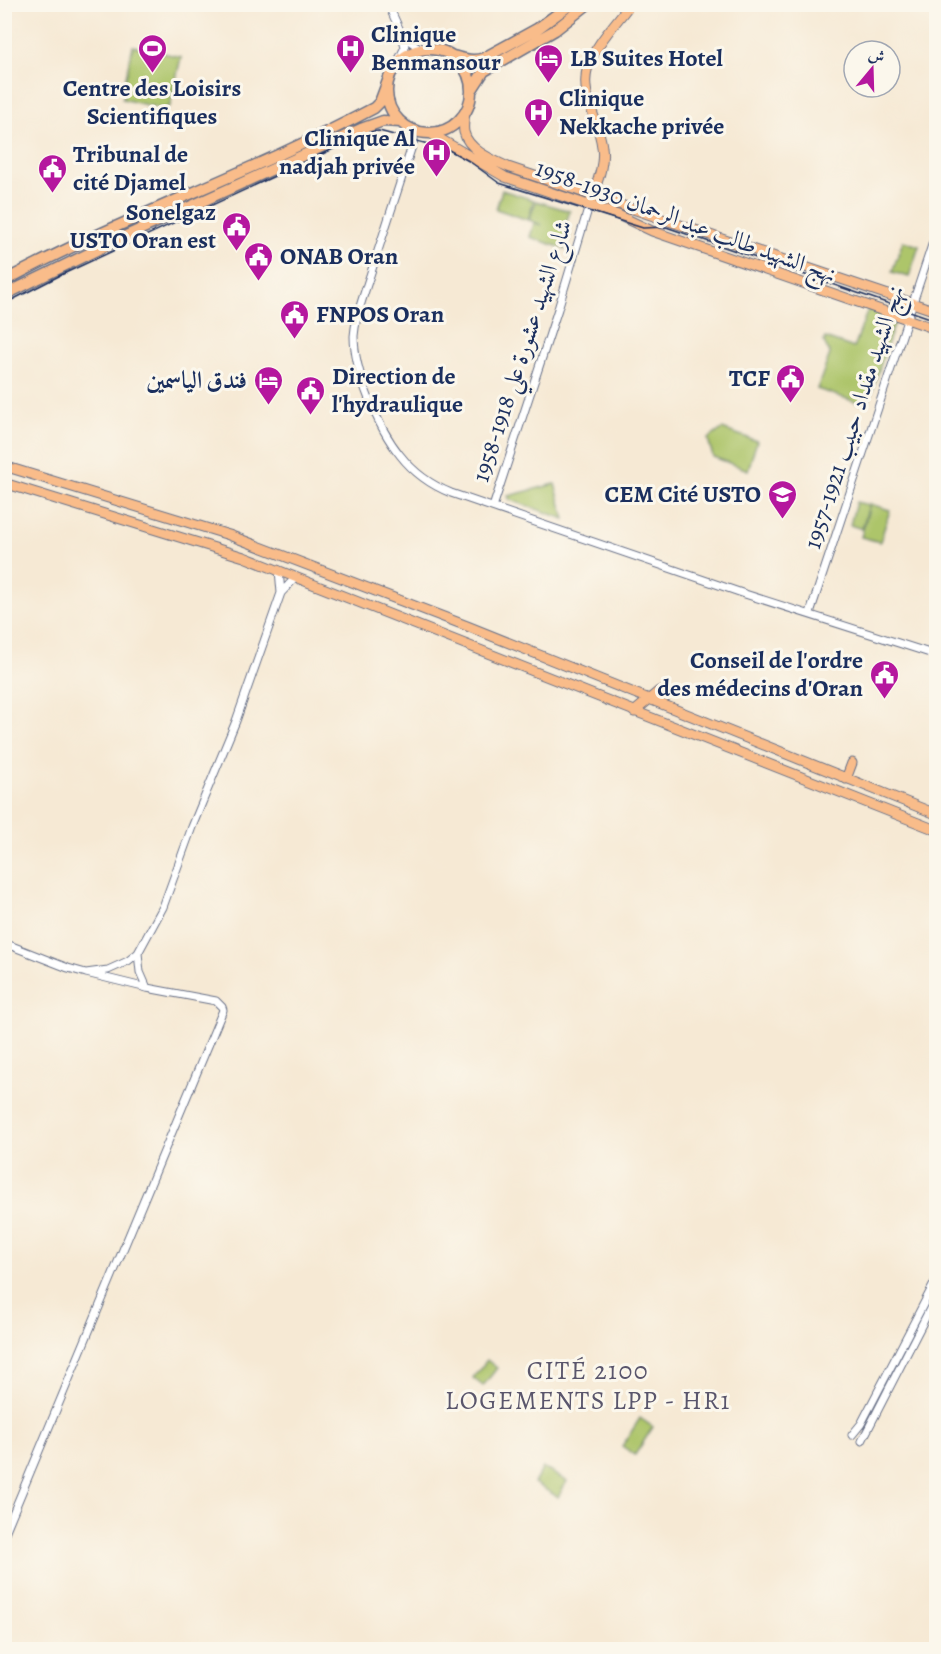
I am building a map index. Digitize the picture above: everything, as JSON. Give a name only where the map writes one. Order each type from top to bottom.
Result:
[{"type":"highway","points":[[4,281],[93,237],[374,108],[380,102],[396,65],[408,55],[429,49],[477,61],[537,29],[571,4]]},
{"type":"highway","points":[[389,78],[387,87],[390,106],[401,122],[413,130],[430,133],[446,130],[460,120],[465,113],[471,91],[484,71],[555,30],[588,4]]},
{"type":"highway","points":[[451,56],[458,61],[468,75],[471,91]]},
{"type":"highway","points":[[5,295],[117,240],[361,129],[383,121],[401,122]]},
{"type":"main road","points":[[589,206],[603,157],[602,145],[586,93],[587,69],[594,54],[630,4]]},
{"type":"main road","name":"نهج الشهيد طالب عبد الرحمان 1930-1958","points":[[465,113],[464,130],[469,142],[484,154],[508,166],[936,311]]},
{"type":"main road","name":"نهج الشهيد طالب عبد الرحمان 1930-1958","points":[[430,133],[505,177],[625,218],[652,231],[936,329]]},
{"type":"main road","points":[[4,466],[229,535],[467,626],[936,814]]},
{"type":"main road","points":[[4,483],[147,525],[279,570],[936,830]]},
{"type":"main road","points":[[143,536],[147,525]]},
{"type":"main road","points":[[240,568],[244,557]]},
{"type":"main road","points":[[634,712],[659,691]]},
{"type":"main road","points":[[846,779],[852,763]]},
{"type":"street","points":[[388,4],[405,47],[396,65]]},
{"type":"street","points":[[402,35],[413,45],[429,49]]},
{"type":"street","points":[[413,130],[414,140],[356,320],[354,339],[358,368],[370,401],[392,445],[409,465],[425,480],[444,490],[745,594],[936,655]]},
{"type":"street","name":"شارع الشهيد عشورة علي 1918-1958","points":[[493,507],[589,206]]},
{"type":"street","name":"نهج الشهيد مقداد حبيب 1921-1957","points":[[810,614],[936,232]]},
{"type":"street","points":[[279,570],[281,594]]},
{"type":"street","points":[[86,973],[108,970],[128,961],[138,953],[167,898],[192,827],[236,721],[281,594],[296,577]]},
{"type":"street","points":[[4,943],[68,968],[147,988],[216,1001],[222,1006],[222,1016],[4,1535]]},
{"type":"street","points":[[138,953],[140,972],[147,988]]},
{"type":"street","points":[[852,1435],[861,1424],[936,1280]]},
{"type":"street","points":[[862,1441],[936,1297]]},
{"type":"green space","name":"Centre des Loisirs Scientifiques","points":[[133,46],[181,57],[170,106],[163,109],[122,99]]},
{"type":"green space","points":[[502,190],[534,200],[528,220],[496,209]]},
{"type":"green space","points":[[536,201],[570,211],[563,232],[570,234],[565,249],[530,237],[534,223],[542,225],[529,220]]},
{"type":"green space","points":[[903,241],[919,246],[909,277],[892,272]]},
{"type":"green space","points":[[868,309],[896,318],[869,401],[865,405],[817,389],[830,354],[824,342],[825,338],[854,348]]},
{"type":"green space","points":[[722,429],[757,441],[748,470],[713,457],[708,439]]},
{"type":"green space","points":[[555,484],[565,519],[510,500],[508,496]]},
{"type":"green space","points":[[856,502],[869,505],[862,529],[850,525]]},
{"type":"green space","points":[[870,504],[890,510],[880,542],[861,537]]},
{"type":"green space","points":[[487,1360],[497,1368],[483,1386],[473,1378]]},
{"type":"green space","points":[[640,1418],[653,1427],[635,1455],[622,1446]]},
{"type":"green space","points":[[543,1468],[567,1481],[558,1497],[534,1483]]},
{"type":"tram line","points":[[4,304],[61,275],[370,132],[379,131],[447,149],[469,161],[499,183],[643,228],[666,227],[936,320]]},
{"type":"place","name":"Centre des Loisirs Scientifiques","points":[[152,74]]},
{"type":"place","name":"Clinique Benmansour","points":[[350,74]]},
{"type":"place","name":"LB Suites Hotel","points":[[549,84]]},
{"type":"place","name":"Clinique Nekkache privée","points":[[538,138]]},
{"type":"place","name":"Clinique Al nadjah privée","points":[[436,178]]},
{"type":"place","name":"Tribunal de cité Djamel","points":[[52,194]]},
{"type":"place","name":"Sonelgaz USTO Oran est","points":[[237,252]]},
{"type":"place","name":"ONAB Oran","points":[[259,282]]},
{"type":"place","name":"FNPOS Oran","points":[[295,340]]},
{"type":"place","name":"TCF","points":[[791,404]]},
{"type":"place","name":"فندق الياسمين","points":[[268,406]]},
{"type":"place","name":"Direction de l'hydraulique","points":[[311,416]]},
{"type":"place","name":"CEM Cité USTO","points":[[782,520]]},
{"type":"place","name":"Conseil de l'ordre des médecins d'Oran","points":[[884,700]]},
{"type":"district","name":"CITÉ 2100 LOGEMENTS LPP - HR1","points":[[588,1385]]}]
